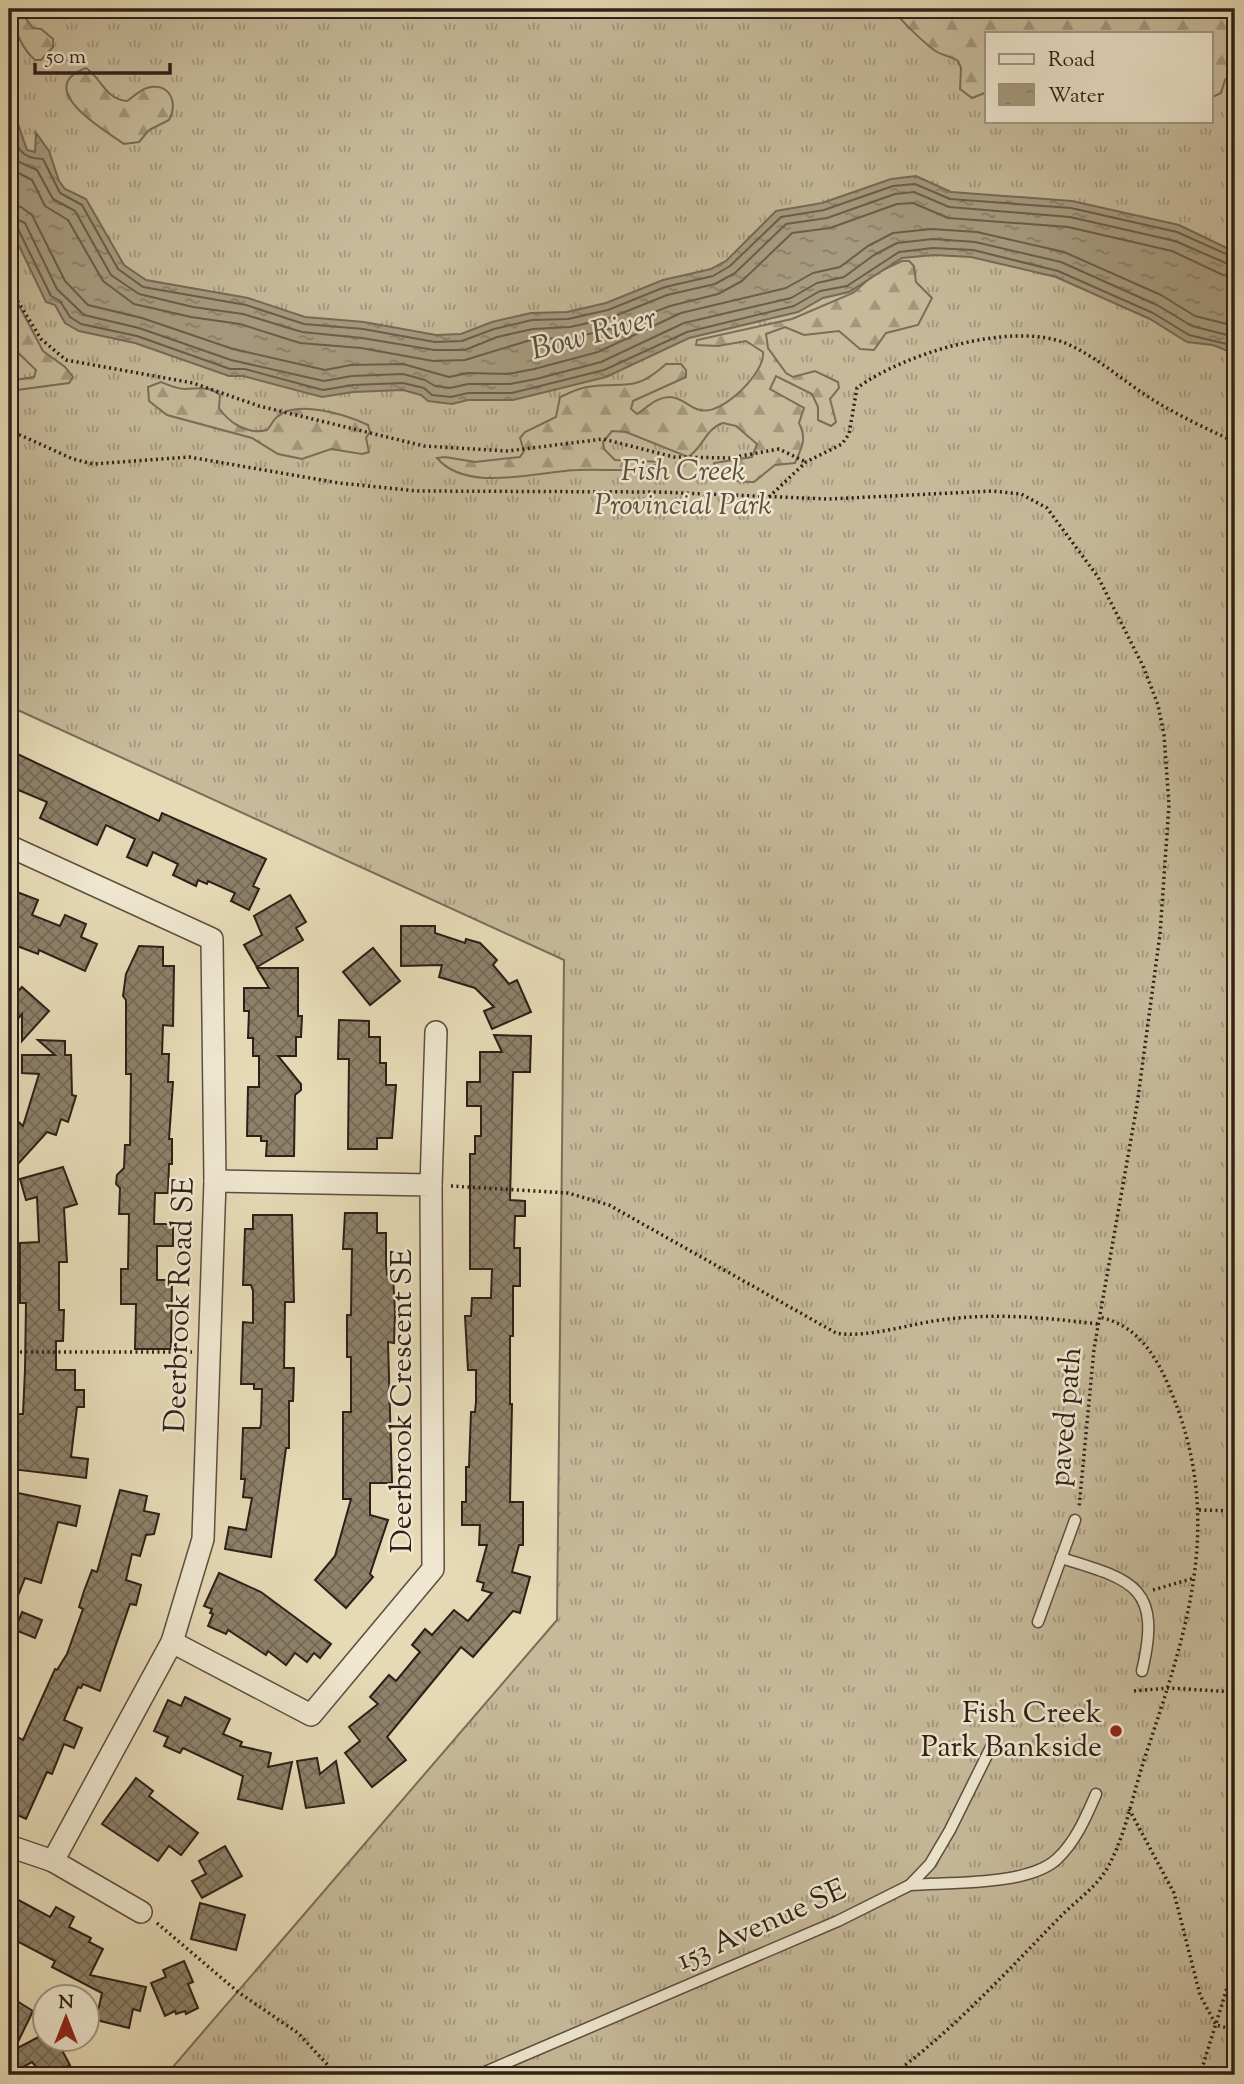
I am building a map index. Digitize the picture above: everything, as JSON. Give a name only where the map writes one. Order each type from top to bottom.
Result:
[{"type":"street","name":"Deerbrook Road SE","points":[[9,846],[212,939],[215,1181],[203,1539],[172,1642],[53,1861]]},
{"type":"street","points":[[215,1181],[431,1185],[436,1032]]},
{"type":"street","name":"Deerbrook Crescent SE","points":[[172,1642],[311,1715],[433,1569],[431,1185]]},
{"type":"street","points":[[9,1846],[53,1861],[141,1912]]},
{"type":"lane","points":[[1038,1622],[1075,1520]]},
{"type":"lane","points":[[1061,1558],[1105,1571],[1119,1578],[1138,1594],[1150,1618],[1142,1671]]},
{"type":"lane","name":"153 Avenue SE","points":[[478,2075],[825,1926],[910,1885],[930,1864],[950,1830],[994,1741]]},
{"type":"lane","points":[[910,1885],[1005,1878],[1046,1867],[1066,1849],[1077,1834],[1096,1794]]},
{"type":"path","points":[[9,287],[41,338],[66,360],[193,383],[259,406],[424,446],[508,451],[603,439],[674,457],[730,458],[779,449],[806,462]]},
{"type":"path","points":[[769,497],[806,462],[842,444],[849,434],[857,388],[867,381],[927,354],[1002,338],[1041,338],[1066,344],[1151,398],[1235,443]]},
{"type":"path","name":"paved path","points":[[9,430],[73,459],[101,465],[189,457],[339,483],[417,491],[657,492],[879,499],[992,491],[1031,498],[1057,519],[1086,556],[1143,666],[1158,705],[1166,754],[1169,805],[1165,884],[1138,1105],[1099,1317],[1086,1408],[1083,1492],[1075,1520]]},
{"type":"path","points":[[431,1185],[568,1193],[601,1202],[640,1221],[812,1322],[842,1334],[936,1320],[1013,1314],[1098,1324]]},
{"type":"path","points":[[892,2075],[933,2043],[1094,1886],[1109,1866],[1168,1688],[1194,1578],[1199,1510],[1195,1471],[1187,1437],[1156,1359],[1130,1330],[1099,1317]]},
{"type":"path","points":[[9,1352],[209,1352]]},
{"type":"path","points":[[1199,1510],[1235,1511]]},
{"type":"path","points":[[1138,1594],[1194,1578]]},
{"type":"path","points":[[1134,1690],[1168,1688],[1235,1692]]},
{"type":"path","points":[[1129,1809],[1174,1892],[1200,1995],[1216,2025],[1235,2030]]},
{"type":"path","points":[[141,1912],[173,1935],[238,1992],[298,2033],[337,2075]]},
{"type":"path","points":[[1200,2075],[1235,1962]]},
{"type":"green space","name":"Fish Creek Provincial Park","points":[[9,9],[1235,9],[1235,2075],[166,2075],[557,1620],[564,960],[9,706]]},
{"type":"green space","points":[[11,9],[69,9],[67,13],[54,15],[26,10],[24,16],[33,28],[41,29],[53,39],[53,47],[41,60],[35,60],[22,43]]},
{"type":"green space","points":[[893,9],[1235,9],[1235,71],[1225,80],[1221,93],[1212,98],[1212,32],[985,32],[985,93],[972,98],[960,89],[961,68],[958,61],[932,49]]},
{"type":"green space","points":[[86,68],[109,93],[120,99],[127,101],[147,88],[155,87],[166,91],[173,107],[169,120],[149,130],[139,142],[124,144],[89,119],[69,97],[66,86],[71,76]]},
{"type":"green space","points":[[1235,107],[1235,142],[1229,138],[1228,116]]},
{"type":"green space","points":[[902,261],[909,261],[914,266],[916,282],[932,298],[918,325],[886,333],[874,350],[860,349],[839,331],[804,335],[785,327],[766,334],[768,348],[786,373],[793,377],[815,371],[838,382],[839,388],[830,399],[836,422],[831,426],[818,420],[818,407],[812,394],[776,376],[770,389],[804,408],[799,423],[803,443],[795,463],[775,465],[754,482],[729,480],[716,470],[714,463],[752,457],[757,444],[736,426],[723,423],[712,430],[688,457],[626,432],[612,431],[603,442],[604,449],[615,460],[663,462],[632,470],[578,470],[485,478],[450,469],[437,458],[475,462],[520,457],[524,451],[520,438],[525,432],[556,417],[560,397],[584,388],[636,383],[666,364],[681,364],[686,370],[686,377],[633,401],[631,409],[637,414],[665,397],[678,399],[700,410],[720,406],[750,381],[758,370],[763,352],[746,341],[718,346],[696,345],[697,340],[792,319],[853,293],[876,273]]},
{"type":"green space","points":[[9,293],[13,294],[43,351],[65,367],[73,377],[69,383],[9,391],[9,377],[15,380],[34,377],[36,370],[9,344]]},
{"type":"green space","points":[[161,382],[179,388],[203,388],[216,392],[220,395],[219,408],[223,413],[234,423],[253,431],[267,430],[277,417],[297,409],[322,410],[348,417],[368,425],[370,432],[366,438],[369,452],[362,454],[331,449],[302,459],[278,454],[252,438],[167,415],[149,401],[148,387]]},
{"type":"water","name":"Bow River","points":[[9,85],[13,109],[27,150],[35,152],[36,133],[49,151],[59,181],[65,189],[86,199],[124,265],[146,280],[248,298],[305,317],[364,322],[436,335],[461,334],[492,322],[531,313],[567,312],[606,303],[663,280],[711,269],[726,261],[776,211],[822,203],[891,179],[916,176],[951,192],[1072,201],[1179,225],[1235,252],[1235,354],[1213,345],[1187,342],[1150,319],[1056,277],[971,257],[934,255],[902,258],[849,292],[823,298],[798,312],[689,338],[606,377],[513,400],[468,400],[452,404],[428,401],[421,395],[403,390],[353,392],[322,397],[243,376],[229,376],[135,343],[79,331],[65,323],[55,305],[46,302],[9,225]]},
{"type":"building","points":[[9,750],[159,821],[162,813],[266,859],[253,886],[259,889],[249,910],[231,901],[235,893],[208,881],[207,884],[198,880],[196,886],[173,875],[178,864],[153,852],[147,866],[127,857],[135,839],[106,825],[97,845],[40,818],[47,802],[9,786]]},
{"type":"building","points":[[17,892],[38,900],[32,915],[60,926],[65,915],[86,924],[81,937],[97,944],[85,971],[39,950],[38,954],[9,943],[9,894],[16,896]]},
{"type":"building","points":[[290,895],[306,922],[296,928],[303,940],[257,967],[244,945],[262,935],[254,916]]},
{"type":"building","points":[[401,926],[435,926],[435,933],[465,943],[466,939],[480,943],[497,960],[493,965],[509,984],[517,980],[531,1012],[492,1029],[484,1011],[494,1007],[475,988],[439,977],[442,965],[401,966]]},
{"type":"building","points":[[139,946],[163,947],[163,966],[174,966],[173,1026],[163,1025],[162,1054],[169,1054],[168,1082],[173,1082],[169,1139],[172,1139],[172,1164],[169,1164],[168,1193],[155,1193],[154,1224],[173,1224],[173,1246],[157,1246],[157,1280],[172,1280],[171,1349],[135,1349],[136,1304],[121,1304],[121,1269],[128,1269],[129,1214],[119,1214],[120,1188],[116,1184],[117,1175],[124,1168],[125,1145],[130,1145],[131,1074],[126,1074],[126,1000],[123,996],[126,974]]},
{"type":"building","points":[[373,948],[400,981],[370,1005],[343,972]]},
{"type":"building","points":[[257,968],[298,968],[301,1037],[296,1037],[296,1056],[278,1056],[301,1084],[301,1090],[295,1095],[294,1156],[266,1156],[267,1141],[261,1141],[261,1136],[247,1136],[248,1087],[259,1087],[259,1056],[253,1056],[253,1038],[248,1038],[249,1011],[244,1011],[244,988],[269,988]]},
{"type":"building","points":[[22,987],[49,1011],[22,1041],[22,1014],[9,1029],[9,1001]]},
{"type":"building","points":[[339,1020],[369,1021],[369,1037],[380,1037],[380,1063],[386,1063],[386,1085],[396,1085],[392,1138],[377,1138],[377,1149],[348,1149],[349,1059],[338,1059]]},
{"type":"building","points":[[494,1035],[531,1036],[530,1072],[513,1072],[510,1200],[525,1201],[525,1216],[515,1216],[514,1248],[520,1248],[520,1286],[513,1286],[513,1336],[510,1336],[510,1502],[523,1502],[523,1545],[519,1545],[512,1572],[530,1577],[520,1613],[513,1611],[473,1657],[461,1647],[387,1737],[406,1760],[372,1787],[345,1753],[360,1741],[349,1727],[378,1704],[370,1697],[389,1675],[396,1681],[420,1652],[412,1645],[425,1629],[432,1635],[454,1610],[468,1621],[492,1593],[482,1590],[484,1583],[477,1581],[487,1545],[479,1545],[480,1525],[462,1525],[462,1502],[466,1502],[471,1412],[475,1412],[476,1402],[476,1370],[468,1370],[465,1316],[471,1316],[472,1298],[491,1298],[492,1269],[470,1269],[470,1154],[475,1154],[475,1136],[481,1136],[481,1106],[467,1106],[467,1082],[480,1082],[480,1052],[502,1052]]},
{"type":"building","points":[[38,1040],[65,1041],[65,1055],[71,1055],[72,1095],[76,1096],[68,1122],[61,1119],[56,1135],[47,1132],[9,1174],[9,1113],[23,1126],[39,1074],[22,1073],[22,1055],[55,1055]]},
{"type":"building","points":[[63,1167],[77,1204],[64,1208],[67,1262],[59,1262],[59,1310],[64,1310],[63,1341],[56,1341],[56,1370],[75,1370],[75,1390],[84,1390],[84,1407],[77,1407],[71,1457],[88,1459],[86,1478],[11,1469],[18,1414],[23,1414],[25,1370],[26,1303],[20,1303],[20,1243],[39,1242],[37,1197],[26,1200],[20,1179]]},
{"type":"building","points":[[345,1213],[377,1213],[377,1233],[386,1233],[387,1275],[393,1275],[395,1313],[394,1343],[388,1342],[392,1483],[370,1483],[370,1515],[388,1520],[370,1574],[373,1577],[346,1608],[315,1580],[335,1556],[351,1499],[343,1499],[343,1412],[351,1412],[351,1357],[347,1357],[347,1315],[351,1315],[352,1249],[343,1249]]},
{"type":"building","points":[[253,1215],[292,1215],[294,1302],[285,1302],[284,1368],[294,1368],[293,1401],[289,1401],[289,1448],[286,1448],[271,1557],[225,1549],[229,1527],[246,1530],[252,1498],[243,1497],[243,1428],[260,1428],[261,1424],[262,1389],[254,1389],[254,1384],[241,1384],[243,1322],[253,1323],[253,1291],[251,1285],[243,1285],[245,1229],[253,1229]]},
{"type":"building","points":[[120,1490],[147,1496],[144,1511],[159,1514],[154,1534],[146,1535],[140,1556],[132,1554],[126,1580],[141,1585],[136,1605],[130,1604],[100,1691],[83,1684],[81,1688],[78,1687],[64,1720],[82,1728],[74,1748],[64,1744],[52,1774],[47,1772],[26,1819],[9,1811],[9,1751],[15,1736],[23,1740],[55,1669],[57,1670],[67,1654],[83,1609],[79,1607],[84,1591],[92,1570],[97,1572]]},
{"type":"building","points":[[18,1493],[80,1506],[76,1526],[58,1522],[41,1583],[25,1578],[10,1616],[9,1516],[13,1518]]},
{"type":"building","points":[[219,1573],[261,1592],[331,1644],[320,1658],[314,1653],[307,1662],[295,1653],[286,1665],[268,1651],[266,1655],[228,1630],[226,1634],[208,1626],[213,1614],[210,1613],[212,1609],[204,1606]]},
{"type":"building","points":[[22,1612],[42,1620],[35,1638],[15,1630]]},
{"type":"building","points":[[185,1697],[230,1719],[223,1734],[242,1742],[240,1746],[271,1753],[268,1767],[292,1762],[282,1809],[238,1799],[243,1776],[183,1748],[180,1753],[164,1746],[168,1737],[154,1731],[168,1700],[181,1706]]},
{"type":"building","points":[[317,1758],[320,1774],[336,1761],[344,1803],[306,1808],[297,1761]]},
{"type":"building","points":[[136,1778],[153,1791],[149,1796],[198,1833],[181,1855],[169,1846],[158,1861],[102,1824]]},
{"type":"building","points":[[225,1846],[242,1876],[202,1898],[192,1881],[206,1874],[199,1861]]},
{"type":"building","points":[[9,1895],[50,1917],[56,1907],[74,1917],[69,1927],[91,1938],[89,1942],[103,1949],[90,1975],[146,1987],[140,2011],[133,2009],[129,2028],[102,2021],[102,1982],[81,1982],[52,1967],[55,1961],[9,1937]]},
{"type":"building","points":[[200,1903],[245,1915],[236,1950],[191,1939]]},
{"type":"building","points":[[184,1961],[193,1982],[188,1984],[198,2008],[186,2014],[185,2011],[176,2014],[175,2011],[165,2016],[151,1983],[166,1977],[163,1970]]},
{"type":"building","points":[[9,1996],[32,2010],[14,2050],[32,2040],[32,2052],[63,2052],[70,2065],[51,2075],[43,2075],[32,2062],[19,2069],[12,2054],[9,2060]]},
{"type":"place","name":"Fish Creek Park Bankside","points":[[1116,1731]]}]
